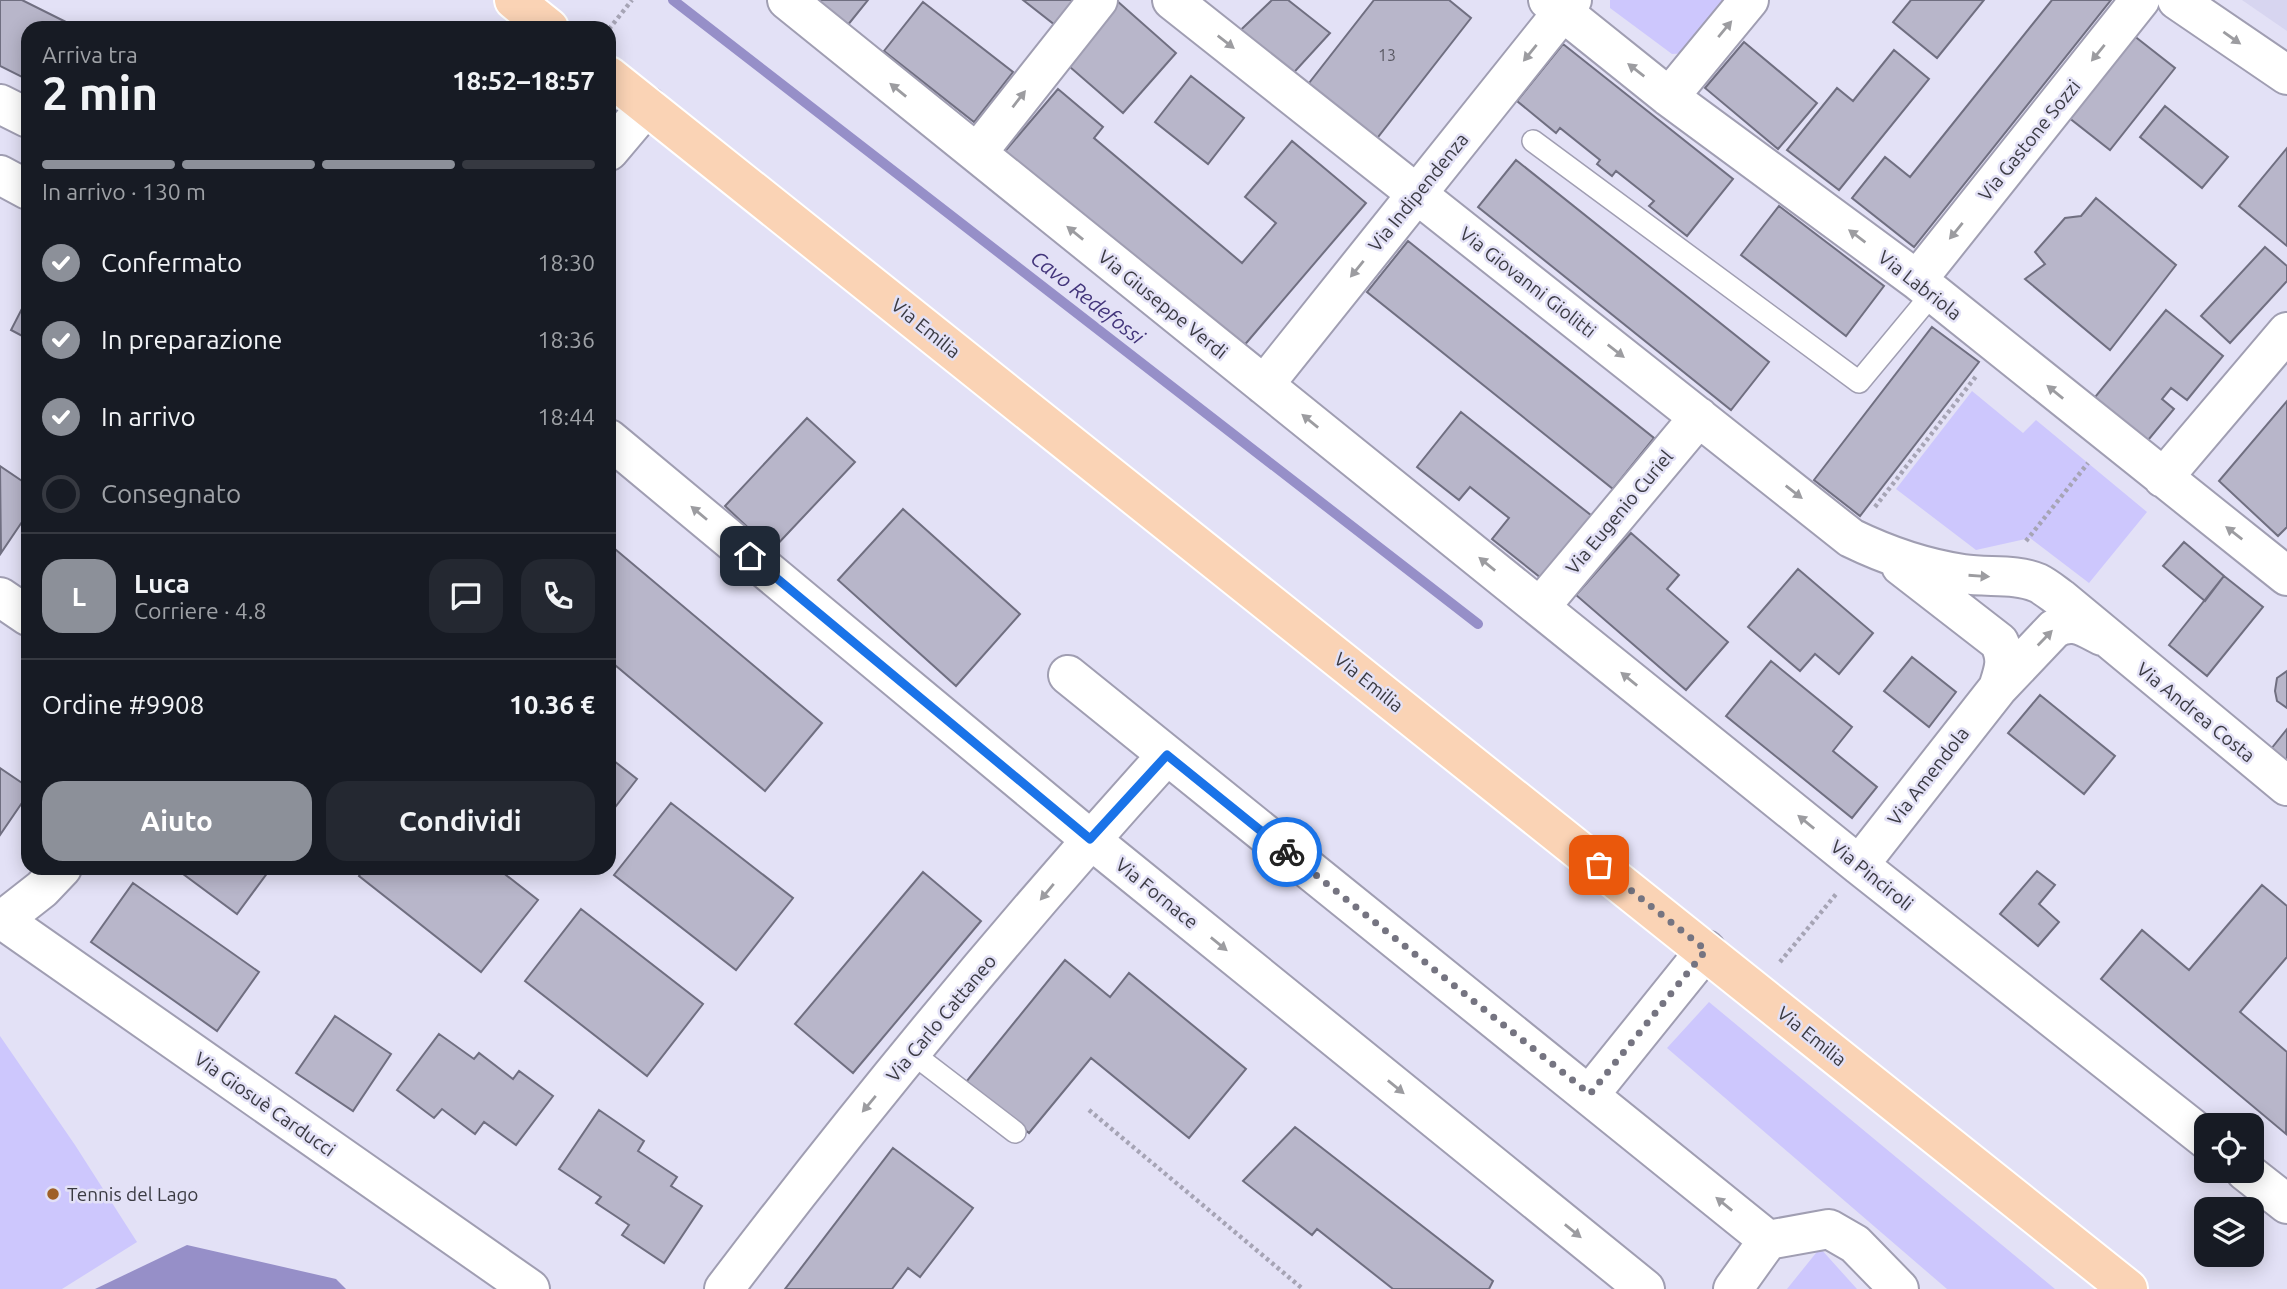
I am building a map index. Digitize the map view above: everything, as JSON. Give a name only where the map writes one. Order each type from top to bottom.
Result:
[{"type":"main road","points":[[514,0],[540,21]]},
{"type":"main road","name":"Via Emilia","points":[[616,82],[2128,1289]]},
{"type":"street","name":"Via Giuseppe Verdi","points":[[787,0],[1540,607]]},
{"type":"street","points":[[977,153],[1098,0]]},
{"type":"street","name":"Via Giovanni Giolitti","points":[[1172,0],[1851,538],[1888,556]]},
{"type":"street","points":[[1669,97],[1749,0]]},
{"type":"street","name":"Via Gastone Sozzi","points":[[1924,287],[2140,0]]},
{"type":"street","points":[[2177,0],[2287,75]]},
{"type":"street","name":"Via Indipendenza","points":[[1264,385],[1417,194],[1561,4]]},
{"type":"street","name":"Via Labriola","points":[[1561,4],[1669,97],[1924,287],[2287,576]]},
{"type":"street","points":[[0,104],[21,114]]},
{"type":"street","points":[[616,143],[647,106]]},
{"type":"street","points":[[0,176],[21,186]]},
{"type":"street","points":[[2163,478],[2287,332]]},
{"type":"street","name":"Via Eugenio Curiel","points":[[1540,607],[1699,417]]},
{"type":"street","name":"Via Fornace","points":[[616,445],[1090,839],[1645,1289]]},
{"type":"street","points":[[1888,556],[1965,575],[2024,579],[2040,584],[2106,638]]},
{"type":"street","points":[[1888,556],[1998,642],[2006,655],[2006,666],[1998,688]]},
{"type":"street","points":[[0,597],[21,610]]},
{"type":"street","name":"Via Pinciroli","points":[[1540,607],[1859,865],[2194,1130]]},
{"type":"street","name":"Via Amendola","points":[[1859,865],[1998,688],[2054,629],[2064,623],[2077,624],[2106,638]]},
{"type":"street","name":"Via Andrea Costa","points":[[2106,638],[2287,786]]},
{"type":"street","points":[[1068,675],[1768,1240]]},
{"type":"street","name":"Via Carlo Cattaneo","points":[[724,1289],[811,1174],[1090,839],[1167,755]]},
{"type":"street","points":[[1,920],[42,889],[55,875]]},
{"type":"street","name":"Via Giosuè Carducci","points":[[1,920],[530,1289]]},
{"type":"street","points":[[1590,1094],[1706,950]]},
{"type":"street","points":[[2260,1183],[2287,1204]]},
{"type":"street","points":[[1733,1289],[1768,1240],[1829,1229],[1855,1244],[1899,1289]]},
{"type":"lane","points":[[1533,141],[1860,382],[1924,287]]},
{"type":"lane","points":[[912,1053],[1015,1132]]},
{"type":"path","points":[[616,21],[632,0]]},
{"type":"path","points":[[1851,538],[1999,347]]},
{"type":"path","points":[[2024,579],[2026,539],[2087,463],[2118,442]]},
{"type":"path","points":[[1756,991],[1859,865]]},
{"type":"path","points":[[1089,1110],[1303,1289]]},
{"type":"shaded area","points":[[1610,0],[1732,0],[1689,53],[1672,54],[1610,8]]},
{"type":"shaded area","points":[[2242,0],[2287,0],[2287,31]]},
{"type":"shaded area","points":[[1972,391],[2023,433],[2036,420],[2147,512],[2089,583],[2030,538],[1976,550],[1896,489]]},
{"type":"shaded area","points":[[1709,1002],[2055,1289],[1947,1289],[1667,1048]]},
{"type":"shaded area","name":"Tennis del Lago","points":[[0,1036],[137,1242],[62,1289],[0,1289]]},
{"type":"shaded area","points":[[187,1245],[336,1279],[346,1289],[95,1289]]},
{"type":"shaded area","points":[[1820,1248],[1857,1289],[1787,1289]]},
{"type":"building","points":[[0,0],[22,0],[64,21],[21,21],[21,76],[0,66]]},
{"type":"building","points":[[814,0],[868,0],[847,26]]},
{"type":"building","points":[[1023,0],[1075,0],[1055,25]]},
{"type":"building","points":[[1116,0],[1176,53],[1123,113],[1063,61]]},
{"type":"building","points":[[1272,0],[1288,0],[1330,33],[1287,80],[1227,43]]},
{"type":"building","points":[[1374,0],[1449,0],[1471,18],[1371,146],[1302,92]]},
{"type":"building","points":[[1911,0],[1984,0],[1937,58],[1893,22]]},
{"type":"building","points":[[2052,0],[2111,0],[1914,247],[1852,198],[1885,157],[1910,177]]},
{"type":"building","points":[[923,2],[1013,72],[974,122],[884,51]]},
{"type":"building","points":[[2133,35],[2175,68],[2110,150],[2068,117]]},
{"type":"building","points":[[1744,42],[1817,103],[1778,149],[1705,88]]},
{"type":"building","points":[[1563,44],[1733,179],[1687,236],[1649,206],[1654,201],[1616,171],[1612,176],[1597,164],[1600,160],[1560,128],[1556,133],[1517,101]]},
{"type":"building","points":[[1894,50],[1929,79],[1839,190],[1787,150],[1837,88],[1853,101]]},
{"type":"building","points":[[1191,76],[1244,118],[1208,164],[1155,122]]},
{"type":"building","points":[[1058,89],[1103,127],[1094,138],[1242,263],[1276,223],[1245,197],[1292,141],[1366,203],[1236,355],[1001,156]]},
{"type":"building","points":[[2165,106],[2228,157],[2202,188],[2140,137]]},
{"type":"building","points":[[2287,148],[2287,246],[2239,206]]},
{"type":"building","points":[[1516,160],[1769,362],[1731,410],[1478,207]]},
{"type":"building","points":[[2096,198],[2176,265],[2110,350],[2025,279],[2045,264],[2035,252],[2065,218],[2081,216]]},
{"type":"building","points":[[1779,206],[1884,286],[1846,336],[1741,255]]},
{"type":"building","points":[[1408,241],[1654,438],[1613,489],[1367,292]]},
{"type":"building","points":[[2265,247],[2287,266],[2287,281],[2230,343],[2201,316]]},
{"type":"building","points":[[2166,310],[2223,356],[2187,400],[2171,388],[2162,399],[2174,409],[2144,445],[2091,402]]},
{"type":"building","points":[[21,311],[21,335],[11,330]]},
{"type":"building","points":[[1932,327],[1979,362],[1860,516],[1814,480]]},
{"type":"building","points":[[2287,401],[2287,527],[2278,536],[2219,481]]},
{"type":"building","points":[[1461,412],[1592,516],[1541,578],[1492,539],[1509,518],[1470,487],[1459,500],[1417,467]]},
{"type":"building","points":[[807,418],[855,462],[772,550],[725,506]]},
{"type":"building","points":[[0,466],[21,480],[21,523],[1,553]]},
{"type":"building","points":[[903,509],[1020,614],[956,686],[838,580]]},
{"type":"building","points":[[1631,533],[1679,575],[1667,589],[1728,642],[1686,690],[1576,595]]},
{"type":"building","points":[[2184,542],[2224,576],[2205,601],[2163,566]]},
{"type":"building","points":[[616,550],[822,723],[765,791],[616,666]]},
{"type":"building","points":[[1798,569],[1873,633],[1839,674],[1815,654],[1800,671],[1748,627]]},
{"type":"building","points":[[2224,576],[2263,607],[2207,676],[2169,645]]},
{"type":"building","points":[[1912,657],[1956,692],[1929,727],[1884,691]]},
{"type":"building","points":[[1771,661],[1852,727],[1833,751],[1877,787],[1852,818],[1726,716]]},
{"type":"building","points":[[2287,671],[2287,708],[2277,701],[2275,691],[2277,678]]},
{"type":"building","points":[[2040,695],[2115,756],[2084,794],[2008,733]]},
{"type":"building","points":[[2287,729],[2287,762],[2271,749]]},
{"type":"building","points":[[616,762],[637,779],[616,806]]},
{"type":"building","points":[[0,768],[21,782],[21,804],[0,835]]},
{"type":"building","points":[[671,803],[793,898],[736,970],[614,875]]},
{"type":"building","points":[[2037,871],[2055,885],[2039,904],[2059,922],[2038,946],[2000,914]]},
{"type":"building","points":[[923,872],[981,921],[853,1073],[795,1024]]},
{"type":"building","points":[[184,875],[266,875],[237,914]]},
{"type":"building","points":[[506,875],[538,900],[481,972],[359,876]]},
{"type":"building","points":[[133,883],[259,972],[217,1031],[91,942]]},
{"type":"building","points":[[2262,885],[2287,906],[2287,957],[2240,1012],[2287,1052],[2286,1134],[2101,979],[2142,930],[2189,970]]},
{"type":"building","points":[[581,909],[703,1004],[647,1076],[525,981]]},
{"type":"building","points":[[1065,960],[1110,997],[1129,973],[1246,1069],[1189,1138],[1091,1058],[1029,1133],[966,1082]]},
{"type":"building","points":[[335,1016],[391,1054],[353,1111],[296,1073]]},
{"type":"building","points":[[439,1034],[474,1059],[479,1053],[513,1079],[519,1071],[553,1096],[516,1145],[484,1122],[475,1134],[442,1109],[434,1118],[397,1090]]},
{"type":"building","points":[[599,1110],[644,1141],[638,1151],[677,1177],[671,1186],[702,1206],[664,1263],[622,1235],[629,1225],[596,1203],[601,1197],[559,1169]]},
{"type":"building","points":[[1295,1127],[1493,1281],[1489,1289],[1393,1289],[1317,1229],[1312,1235],[1243,1181]]},
{"type":"building","points":[[893,1148],[973,1208],[920,1277],[908,1268],[892,1289],[785,1289]]},
{"type":"waterway","name":"Cavo Redefossi","points":[[673,0],[1478,624]]},
{"type":"way so far","points":[[1287,852],[1590,1094],[1706,950],[1599,865]]},
{"type":"place","name":"Tennis del Lago","points":[[53,1194]]},
{"type":"route","points":[[750,556],[1090,839],[1167,755],[1287,852]]}]
